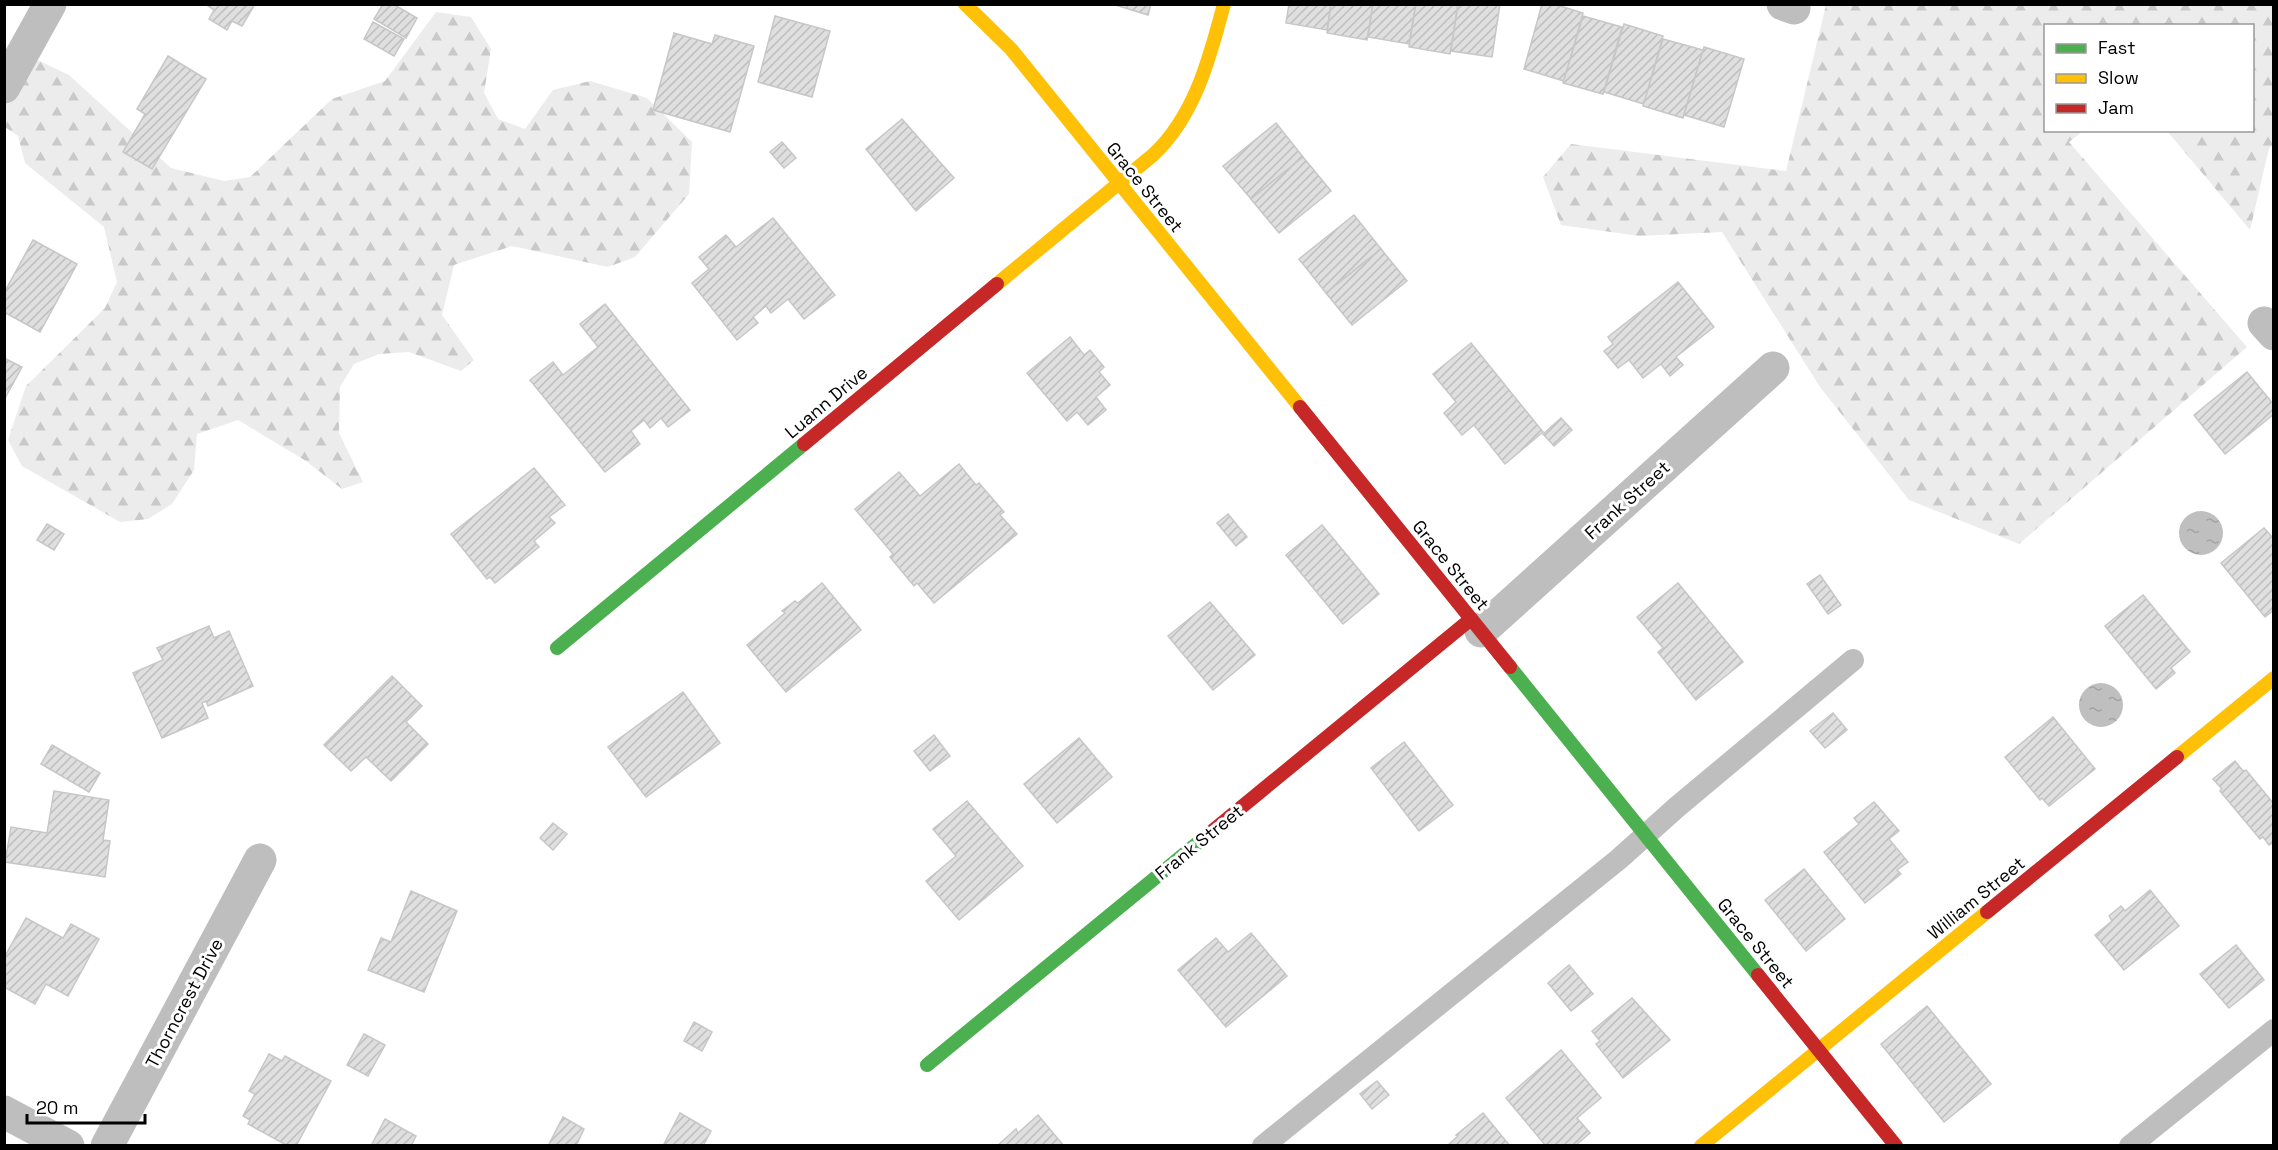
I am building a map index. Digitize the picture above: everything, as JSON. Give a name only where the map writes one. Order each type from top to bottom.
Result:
[{"type":"street","points":[[4,87],[50,4]]},
{"type":"street","name":"Luann Drive","points":[[557,648],[1119,183],[1169,138],[1196,92],[1214,43],[1224,4]]},
{"type":"street","name":"Grace Street","points":[[969,8],[1011,49],[1896,1146]]},
{"type":"street","name":"Frank Street","points":[[927,1065],[1476,625],[1773,368]]},
{"type":"street","name":"William Street","points":[[1701,1146],[2274,678]]},
{"type":"street","name":"Thorncrest Drive","points":[[107,1146],[260,860]]},
{"type":"street","points":[[4,1112],[68,1146]]},
{"type":"lane","points":[[1263,1146],[1619,859],[1853,660]]},
{"type":"lane","points":[[2130,1146],[2274,1030]]},
{"type":"green space","points":[[1826,5],[2273,5],[2273,145],[2269,148],[2250,230],[2168,132],[2254,132],[2254,24],[2044,24],[2044,132],[2082,132],[2069,142],[2247,347],[2019,544],[1909,500],[1820,387],[1722,232],[1639,236],[1561,225],[1543,177],[1571,144],[1786,171]]},
{"type":"green space","points":[[436,12],[471,17],[491,49],[484,93],[498,119],[525,129],[553,90],[590,81],[647,98],[692,142],[689,194],[635,257],[608,267],[512,246],[454,265],[442,315],[474,360],[461,371],[409,352],[379,354],[354,364],[340,387],[339,433],[363,482],[342,489],[306,461],[238,420],[197,434],[194,470],[172,504],[148,519],[120,522],[22,466],[8,440],[26,386],[105,308],[117,282],[104,227],[25,163],[18,136],[5,127],[5,96],[27,55],[69,75],[171,168],[224,181],[250,177],[332,99],[385,81]]},
{"type":"water","points":[[2201,511],[2210,512],[2217,517],[2222,524],[2222,542],[2217,549],[2210,554],[2201,555],[2192,554],[2185,549],[2180,542],[2179,533],[2180,524],[2185,517],[2192,512]]},
{"type":"water","points":[[2101,683],[2110,684],[2117,689],[2122,696],[2122,714],[2117,721],[2110,726],[2101,727],[2092,726],[2085,721],[2080,714],[2079,705],[2080,696],[2085,689],[2092,684]]},
{"type":"building","points":[[205,4],[255,4],[242,26],[232,21],[227,30],[209,19],[214,10]]},
{"type":"building","points":[[383,4],[393,4],[417,18],[406,38],[374,19]]},
{"type":"building","points":[[1112,4],[1151,4],[1148,15]]},
{"type":"building","points":[[1289,4],[1331,4],[1327,30],[1286,23]]},
{"type":"building","points":[[1331,4],[1373,4],[1367,40],[1327,33]]},
{"type":"building","points":[[1373,4],[1416,4],[1409,44],[1368,37]]},
{"type":"building","points":[[1416,4],[1458,4],[1450,54],[1409,47]]},
{"type":"building","points":[[1458,4],[1500,4],[1492,57],[1451,51]]},
{"type":"building","points":[[1542,4],[1554,4],[1583,13],[1564,81],[1524,69]]},
{"type":"building","points":[[775,16],[830,31],[812,97],[758,82]]},
{"type":"building","points":[[1583,16],[1622,27],[1603,94],[1563,83]]},
{"type":"building","points":[[373,22],[404,39],[394,56],[364,39]]},
{"type":"building","points":[[1624,24],[1663,36],[1644,104],[1604,92]]},
{"type":"building","points":[[674,33],[712,44],[715,35],[754,46],[730,132],[653,110]]},
{"type":"building","points":[[1663,39],[1703,50],[1683,118],[1643,106]]},
{"type":"building","points":[[1704,47],[1744,59],[1724,127],[1684,115]]},
{"type":"building","points":[[168,56],[206,79],[152,169],[123,152],[145,114],[137,109]]},
{"type":"building","points":[[902,119],[954,178],[916,211],[866,149]]},
{"type":"building","points":[[1276,123],[1303,157],[1251,199],[1223,166]]},
{"type":"building","points":[[782,142],[796,158],[784,168],[770,152]]},
{"type":"building","points":[[1303,157],[1331,191],[1279,233],[1251,199]]},
{"type":"building","points":[[1354,215],[1381,249],[1326,293],[1299,259]]},
{"type":"building","points":[[773,218],[835,295],[804,319],[788,299],[771,313],[766,306],[753,317],[758,323],[737,340],[692,283],[709,269],[699,257],[726,235],[736,247]]},
{"type":"building","points":[[33,240],[77,264],[40,332],[4,312],[4,293]]},
{"type":"building","points":[[1381,249],[1407,281],[1352,325],[1326,293]]},
{"type":"building","points":[[1678,282],[1714,327],[1676,357],[1683,365],[1670,376],[1661,364],[1643,378],[1629,360],[1618,368],[1604,351],[1613,344],[1608,337]]},
{"type":"building","points":[[605,304],[690,410],[668,427],[661,418],[650,428],[644,420],[631,431],[640,444],[605,472],[530,380],[553,362],[563,375],[598,347],[580,324]]},
{"type":"building","points":[[1070,337],[1084,355],[1090,350],[1104,367],[1099,372],[1110,385],[1096,397],[1106,410],[1088,425],[1077,412],[1067,421],[1027,373]]},
{"type":"building","points":[[1471,343],[1543,432],[1505,464],[1474,425],[1462,435],[1444,413],[1456,402],[1433,374]]},
{"type":"building","points":[[4,358],[22,367],[4,400]]},
{"type":"building","points":[[2247,372],[2274,405],[2274,414],[2225,454],[2194,415]]},
{"type":"building","points":[[1561,418],[1572,430],[1554,446],[1543,434]]},
{"type":"building","points":[[959,464],[976,485],[979,483],[1004,512],[1000,515],[1017,534],[934,603],[917,583],[914,586],[890,557],[893,554],[855,509],[899,472],[920,496]]},
{"type":"building","points":[[534,468],[565,505],[549,517],[555,523],[534,541],[539,547],[495,583],[490,577],[487,579],[451,534]]},
{"type":"building","points":[[1228,514],[1247,537],[1236,546],[1217,523]]},
{"type":"building","points":[[47,524],[64,534],[54,550],[37,540]]},
{"type":"building","points":[[1322,525],[1379,594],[1343,624],[1286,555]]},
{"type":"building","points":[[2264,528],[2274,539],[2274,610],[2265,617],[2221,563]]},
{"type":"building","points":[[1820,575],[1841,605],[1828,614],[1807,584]]},
{"type":"building","points":[[822,583],[861,630],[786,692],[747,645],[785,613],[782,611],[795,601],[798,603]]},
{"type":"building","points":[[1678,583],[1743,662],[1696,700],[1658,652],[1663,648],[1637,617]]},
{"type":"building","points":[[2143,595],[2190,652],[2171,668],[2175,673],[2156,689],[2105,626]]},
{"type":"building","points":[[1210,602],[1255,655],[1213,690],[1168,636]]},
{"type":"building","points":[[209,626],[214,638],[229,631],[253,686],[208,706],[206,701],[202,703],[208,718],[162,738],[133,673],[163,660],[157,648]]},
{"type":"building","points":[[392,676],[422,706],[406,722],[428,744],[391,781],[366,757],[351,771],[324,745]]},
{"type":"building","points":[[683,692],[720,743],[646,797],[608,747]]},
{"type":"building","points":[[1833,713],[1847,730],[1825,748],[1810,731]]},
{"type":"building","points":[[2053,717],[2095,769],[2049,806],[2042,798],[2040,800],[2005,757]]},
{"type":"building","points":[[934,735],[950,756],[930,771],[914,751]]},
{"type":"building","points":[[1079,738],[1112,777],[1057,823],[1024,784]]},
{"type":"building","points":[[1404,742],[1453,805],[1419,831],[1371,768]]},
{"type":"building","points":[[52,745],[100,773],[89,792],[41,764]]},
{"type":"building","points":[[2235,761],[2243,771],[2246,770],[2274,804],[2274,842],[2269,845],[2263,837],[2260,839],[2220,791],[2222,789],[2213,779]]},
{"type":"building","points":[[54,791],[109,800],[103,840],[110,841],[105,877],[5,862],[11,827],[47,833]]},
{"type":"building","points":[[967,801],[1023,866],[959,920],[926,881],[956,856],[933,829]]},
{"type":"building","points":[[1874,802],[1899,831],[1889,839],[1908,862],[1897,870],[1901,874],[1865,903],[1824,852],[1859,824],[1854,818]]},
{"type":"building","points":[[553,823],[567,834],[553,850],[540,838]]},
{"type":"building","points":[[1804,869],[1845,919],[1806,951],[1765,900]]},
{"type":"building","points":[[2150,890],[2179,926],[2124,970],[2095,935],[2112,921],[2109,916],[2121,906],[2125,911]]},
{"type":"building","points":[[411,891],[457,911],[424,992],[368,970],[381,938],[391,942]]},
{"type":"building","points":[[26,918],[63,938],[71,924],[99,939],[68,996],[46,984],[35,1004],[4,987],[4,958]]},
{"type":"building","points":[[1251,933],[1287,976],[1226,1027],[1178,970],[1216,938],[1228,952]]},
{"type":"building","points":[[2236,945],[2264,980],[2229,1008],[2200,974]]},
{"type":"building","points":[[1569,965],[1593,994],[1571,1011],[1548,983]]},
{"type":"building","points":[[1632,998],[1670,1040],[1623,1078],[1596,1044],[1600,1041],[1592,1031]]},
{"type":"building","points":[[1927,1006],[1991,1084],[1944,1122],[1881,1044]]},
{"type":"building","points":[[694,1022],[712,1032],[702,1051],[684,1041]]},
{"type":"building","points":[[364,1034],[385,1045],[368,1076],[347,1065]]},
{"type":"building","points":[[1561,1050],[1601,1098],[1577,1118],[1590,1133],[1575,1146],[1546,1146],[1506,1098]]},
{"type":"building","points":[[269,1054],[282,1061],[285,1056],[331,1081],[296,1146],[288,1146],[248,1124],[250,1120],[243,1116],[255,1094],[249,1091]]},
{"type":"building","points":[[1377,1081],[1389,1095],[1372,1109],[1360,1094]]},
{"type":"building","points":[[680,1113],[711,1131],[703,1146],[663,1146]]},
{"type":"building","points":[[1483,1113],[1510,1146],[1447,1146],[1458,1136],[1456,1135]]},
{"type":"building","points":[[1038,1115],[1064,1146],[997,1146],[1016,1129],[1018,1133]]},
{"type":"building","points":[[563,1117],[584,1129],[576,1146],[548,1146]]},
{"type":"building","points":[[385,1119],[416,1136],[411,1146],[371,1146]]},
{"type":"traffic: fast","points":[[557,648],[804,444]]},
{"type":"traffic: fast","points":[[1510,667],[1758,975]]},
{"type":"traffic: fast","points":[[927,1065],[1210,833]]},
{"type":"traffic: slow","points":[[965,4],[1011,49],[1300,407]]},
{"type":"traffic: slow","points":[[997,284],[1153,155],[1168,139],[1180,122],[1199,85],[1224,4]]},
{"type":"traffic: slow","points":[[2177,757],[2274,678]]},
{"type":"traffic: slow","points":[[1701,1146],[1987,912]]},
{"type":"traffic: jam","points":[[804,444],[997,284]]},
{"type":"traffic: jam","points":[[1300,407],[1510,667]]},
{"type":"traffic: jam","points":[[1210,833],[1471,619]]},
{"type":"traffic: jam","points":[[1987,912],[2177,757]]},
{"type":"traffic: jam","points":[[1758,975],[1896,1146]]}]
